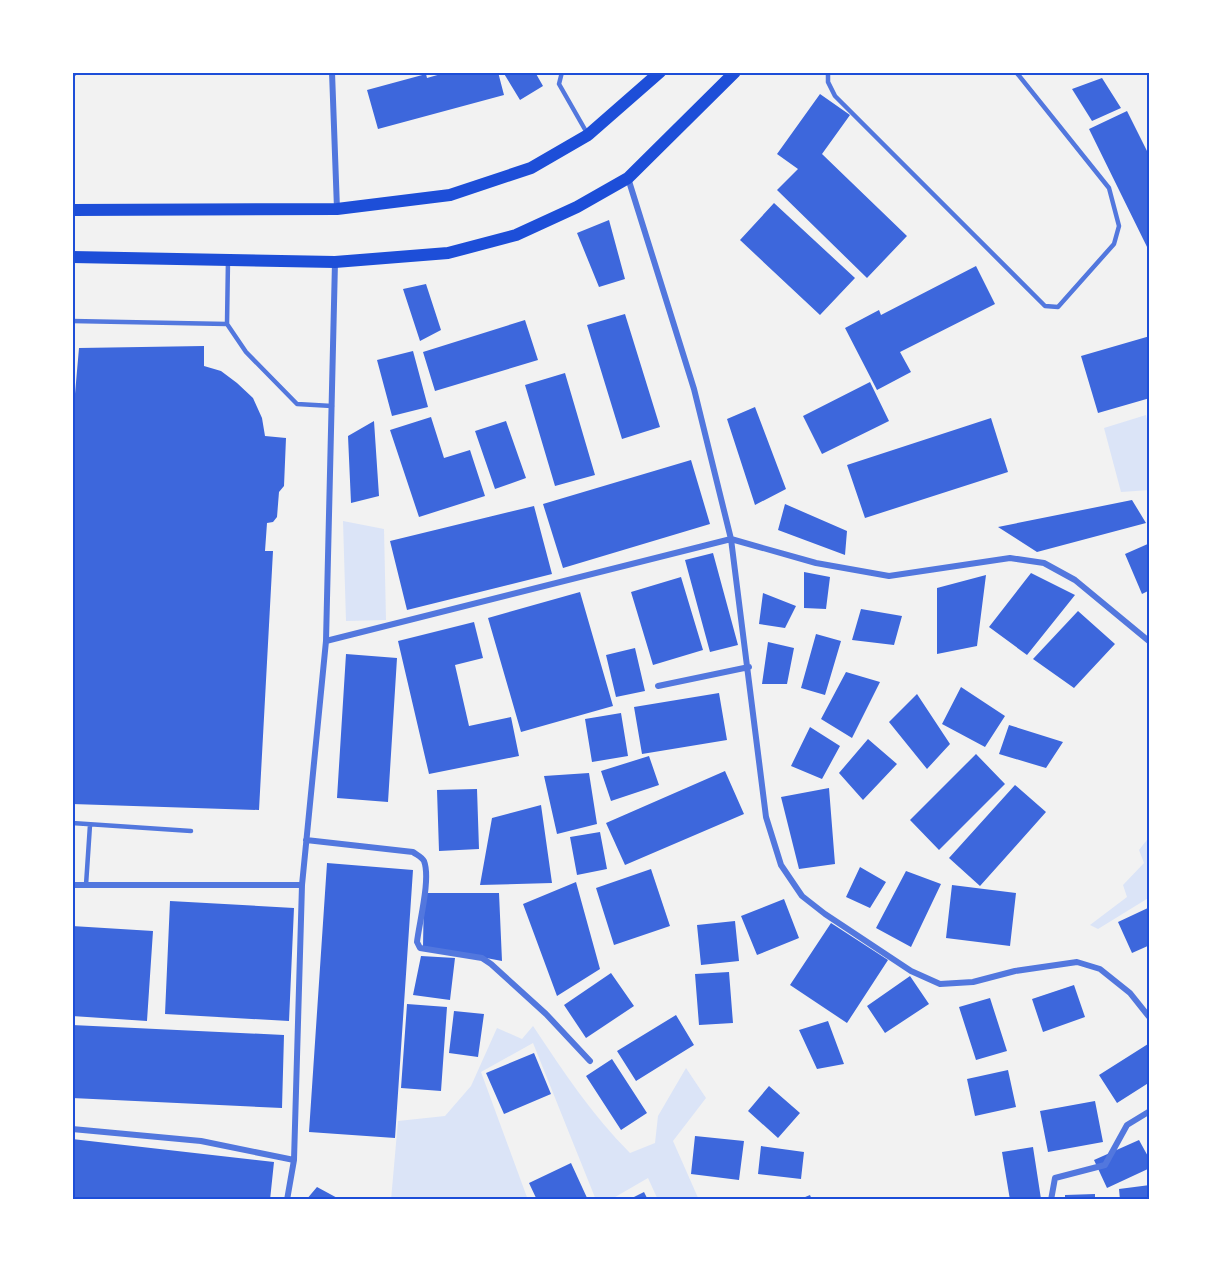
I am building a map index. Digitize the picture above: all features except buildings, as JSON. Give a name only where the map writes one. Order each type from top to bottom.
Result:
[{"type":"main road","points":[[72,210],[338,209],[450,195],[531,168],[588,135],[660,72]]},
{"type":"main road","points":[[72,257],[335,262],[448,253],[516,235],[577,207],[628,178],[735,72]]},
{"type":"street","points":[[332,72],[338,209]]},
{"type":"street","points":[[628,178],[694,389],[731,539],[749,667],[766,817],[781,865],[802,896],[911,971],[940,984],[973,982],[1015,971],[1077,962],[1100,969],[1130,993],[1150,1018]]},
{"type":"street","points":[[287,1200],[294,1160],[302,885],[326,641],[335,262]]},
{"type":"street","points":[[326,641],[731,539],[816,562],[889,576],[1010,558],[1044,563],[1075,580],[1150,642]]},
{"type":"street","points":[[658,686],[749,667]]},
{"type":"street","points":[[306,840],[413,852],[420,856],[424,861],[425,883],[417,942],[420,948],[482,958],[546,1014],[590,1061]]},
{"type":"street","points":[[72,885],[302,885]]},
{"type":"street","points":[[1051,1200],[1055,1178],[1106,1165],[1127,1125],[1150,1111]]},
{"type":"street","points":[[72,1129],[201,1141],[294,1160]]},
{"type":"lane","points":[[72,76],[76,72]]},
{"type":"lane","points":[[562,72],[559,84],[588,135]]},
{"type":"lane","points":[[828,72],[828,82],[835,96],[1045,306],[1058,307],[1114,244],[1119,226],[1109,188],[1016,72]]},
{"type":"lane","points":[[228,260],[227,324],[246,352],[297,404],[332,406]]},
{"type":"lane","points":[[72,321],[227,324]]},
{"type":"lane","points":[[72,824],[191,831]]},
{"type":"lane","points":[[86,885],[90,825]]},
{"type":"shaded area","points":[[1146,415],[1150,432],[1150,490],[1121,492],[1104,428]]},
{"type":"shaded area","points":[[343,521],[384,529],[386,620],[346,621]]},
{"type":"shaded area","points":[[1150,836],[1150,897],[1098,929],[1090,925],[1127,897],[1123,885],[1144,863],[1139,850]]},
{"type":"shaded area","points":[[533,1026],[591,1108],[630,1153],[655,1143],[658,1116],[686,1068],[706,1098],[673,1141],[699,1200],[658,1200],[648,1178],[610,1200],[596,1200],[533,1043],[481,1072],[528,1200],[391,1200],[398,1121],[445,1116],[471,1086],[497,1028],[522,1039]]}]
